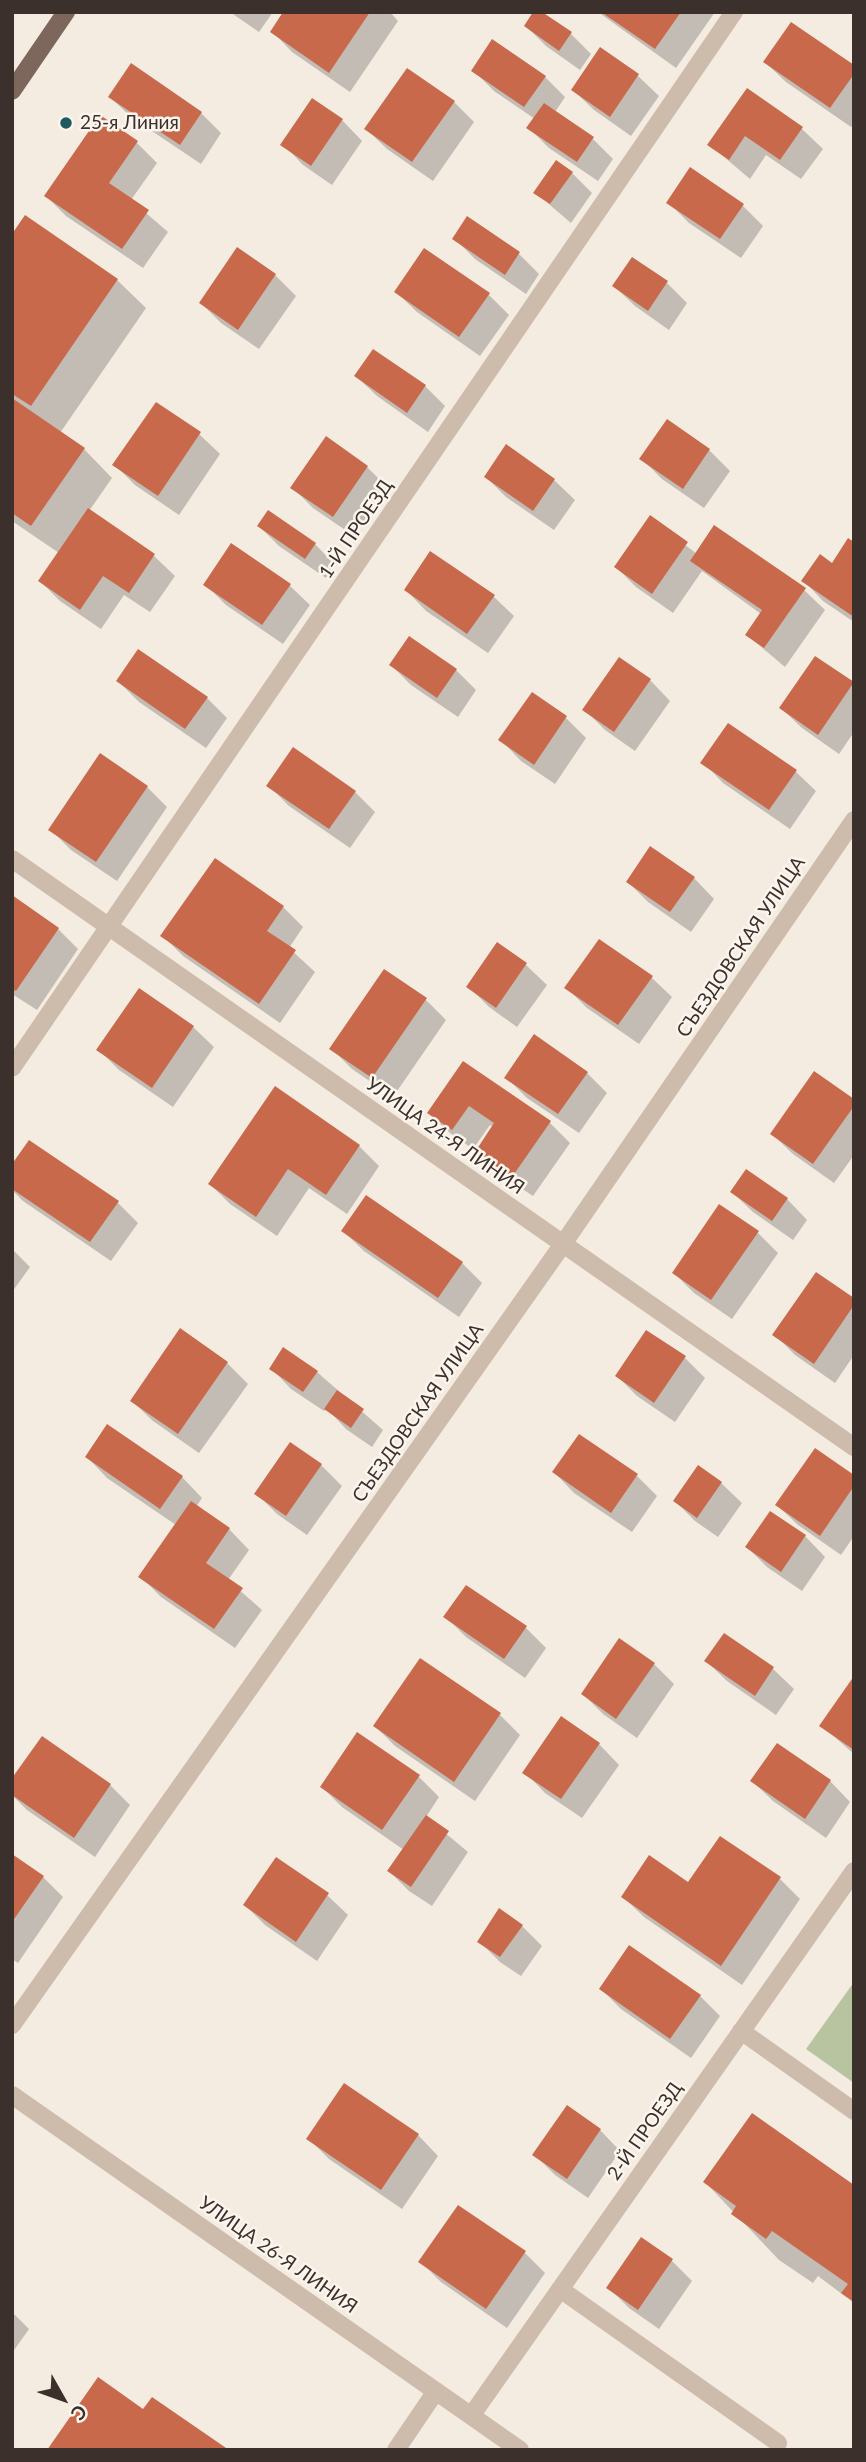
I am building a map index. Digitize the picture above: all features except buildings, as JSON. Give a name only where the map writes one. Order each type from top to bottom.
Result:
[{"type":"main road","points":[[12,91],[66,12]]},
{"type":"street","name":"1-Й ПРОЕЗД","points":[[12,1068],[734,12]]},
{"type":"street","name":"СЪЕЗДОВСКАЯ УЛИЦА","points":[[12,2025],[563,1244],[854,820]]},
{"type":"street","name":"УЛИЦА 24-Я ЛИНИЯ","points":[[12,859],[854,1447]]},
{"type":"street","name":"2-Й ПРОЕЗД","points":[[471,2416],[854,1871]]},
{"type":"street","points":[[741,2031],[854,2110]]},
{"type":"street","name":"УЛИЦА 26-Я ЛИНИЯ","points":[[12,2095],[520,2450]]},
{"type":"street","points":[[559,2289],[778,2443]]},
{"type":"street","points":[[396,2450],[436,2391]]},
{"type":"green space","points":[[854,1982],[854,2083],[806,2049]]},
{"type":"place","name":"25-я Линия","points":[[66,123]]}]
